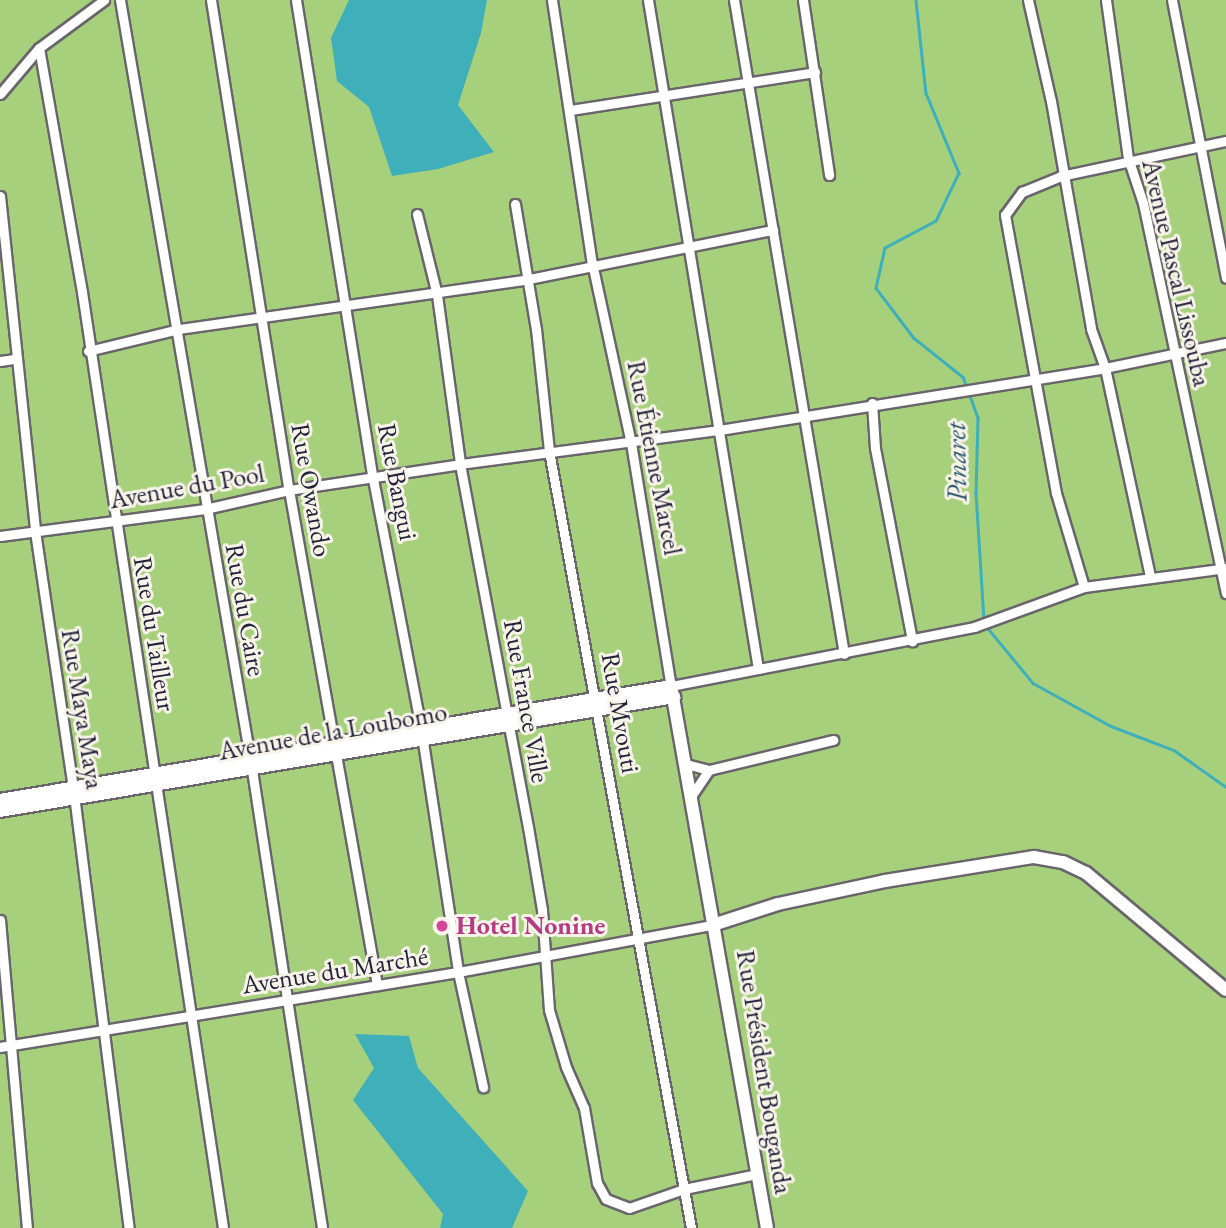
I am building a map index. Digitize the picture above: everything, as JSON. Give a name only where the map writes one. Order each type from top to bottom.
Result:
[{"type":"street","points":[[0,94],[39,48],[104,0]]},
{"type":"street","name":"Rue du Caire","points":[[120,0],[179,329],[205,509],[251,763],[322,1228]]},
{"type":"street","name":"Rue Owando","points":[[211,0],[289,490],[377,985]]},
{"type":"street","name":"Rue Bangui","points":[[296,0],[373,479],[422,735],[458,972],[483,1087]]},
{"type":"street","name":"Rue Étienne Marcel","points":[[552,0],[592,263],[631,443],[716,924]]},
{"type":"street","points":[[648,0],[758,670]]},
{"type":"street","points":[[734,0],[844,654]]},
{"type":"street","points":[[803,0],[830,175]]},
{"type":"street","points":[[1028,0],[1051,101],[1061,176],[1091,328],[1105,369],[1150,576]]},
{"type":"street","name":"Avenue Pascal Lissouba","points":[[1106,0],[1128,158],[1143,203],[1226,593]]},
{"type":"street","points":[[1172,0],[1226,278]]},
{"type":"street","name":"Rue du Tailleur","points":[[39,48],[223,1228]]},
{"type":"street","points":[[570,110],[662,93],[815,72]]},
{"type":"street","points":[[1084,587],[1056,493],[1005,215],[1022,192],[1061,176],[1128,158],[1226,141]]},
{"type":"street","name":"Rue Maya Maya","points":[[0,196],[34,531],[74,793],[129,1228]]},
{"type":"street","name":"Rue Mvouti","points":[[515,204],[529,279],[549,451],[641,939],[691,1228]]},
{"type":"street","name":"Rue France Ville","points":[[417,214],[437,295],[460,464],[510,721],[546,957],[550,1010],[566,1067],[584,1108],[600,1192],[629,1208],[684,1189]]},
{"type":"street","points":[[88,351],[179,329],[345,303],[437,295],[773,230]]},
{"type":"street","name":"Avenue du Pool","points":[[0,536],[205,509],[289,490],[549,451],[631,443],[805,413],[1105,369],[1226,343]]},
{"type":"street","points":[[0,361],[15,359]]},
{"type":"street","points":[[872,403],[875,448],[912,641]]},
{"type":"street","points":[[673,692],[692,681],[974,627],[1084,587],[1150,576],[1223,569]]},
{"type":"street","name":"Avenue de la Loubomo","points":[[0,811],[74,793],[673,692]]},
{"type":"street","points":[[686,764],[709,770],[833,740]]},
{"type":"street","points":[[692,795],[709,770]]},
{"type":"street","name":"Avenue de la Loubomo","points":[[0,800],[74,793]]},
{"type":"street","points":[[716,924],[778,904],[858,887],[1034,857],[1063,862],[1086,873],[1226,990]]},
{"type":"street","points":[[0,920],[27,1228]]},
{"type":"street","name":"Avenue du Marché","points":[[0,1047],[546,957],[716,924]]},
{"type":"street","name":"Rue Président Bouganda","points":[[716,924],[767,1228]]},
{"type":"street","points":[[684,1189],[757,1174]]},
{"type":"green space","points":[[0,0],[1226,0],[1226,1228],[0,1228]]},
{"type":"water","points":[[349,0],[487,0],[481,33],[458,105],[494,152],[438,169],[392,176],[369,107],[337,81],[331,38]]},
{"type":"water","points":[[355,1034],[409,1036],[418,1068],[528,1191],[512,1228],[440,1228],[443,1214],[353,1100],[374,1068]]},
{"type":"waterway","name":"Pinaret","points":[[916,0],[926,93],[959,173],[936,221],[885,248],[876,288],[914,338],[963,377],[967,387]]},
{"type":"waterway","name":"Pinaret","points":[[969,393],[978,418],[976,493],[984,619]]},
{"type":"waterway","name":"Pinaret","points":[[986,626],[1033,683],[1111,726],[1174,750],[1226,787]]},
{"type":"place","name":"Hotel Nonine","points":[[442,926]]}]
